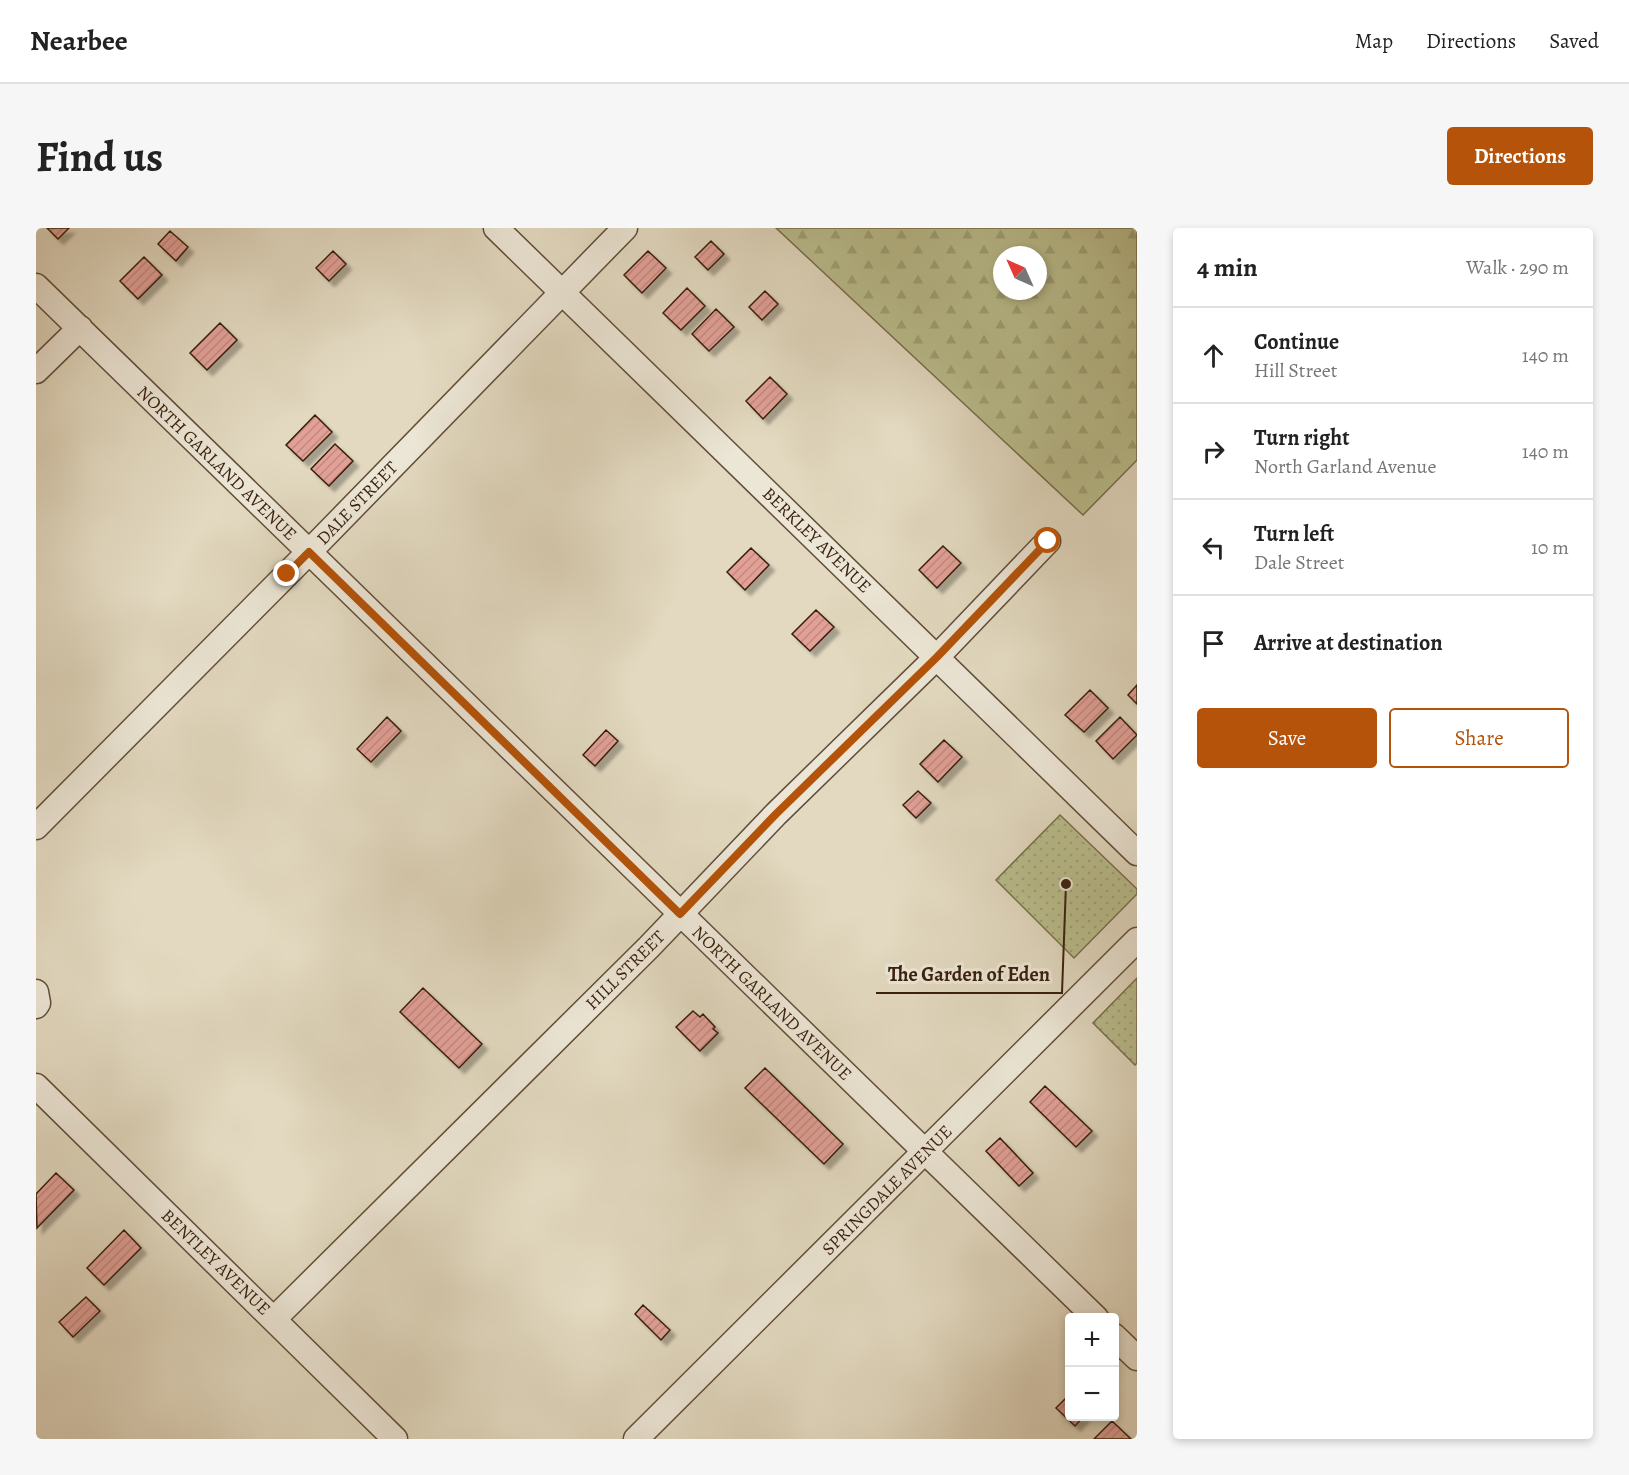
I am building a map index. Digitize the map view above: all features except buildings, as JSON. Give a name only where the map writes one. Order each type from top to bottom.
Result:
[{"type":"street","name":"BERKLEY AVENUE","points":[[496,228],[1137,853]]},
{"type":"street","name":"DALE STREET","points":[[36,827],[626,228]]},
{"type":"street","name":"NORTH GARLAND AVENUE","points":[[36,286],[1092,1313]]},
{"type":"street","points":[[36,371],[80,328]]},
{"type":"street","name":"HILL STREET","points":[[274,1319],[649,947],[776,814],[937,657],[1048,541]]},
{"type":"street","name":"SPRINGDALE AVENUE","points":[[636,1439],[1137,940]]},
{"type":"street","points":[[36,992],[38,1003],[36,1006]]},
{"type":"street","name":"BENTLEY AVENUE","points":[[36,1086],[395,1439]]},
{"type":"street","points":[[1119,1341],[1137,1358]]},
{"type":"green space","points":[[776,228],[1137,228],[1137,460],[1083,515]]},
{"type":"green space","points":[[1060,815],[1137,889],[1137,894],[1074,958],[996,880]]},
{"type":"green space","points":[[1137,978],[1137,1063],[1135,1065],[1093,1023]]},
{"type":"place","name":"The Garden of Eden","points":[[1066,884]]},
{"type":"route","points":[[287,574],[309,552],[680,914],[776,814],[937,657],[1048,541]]}]
